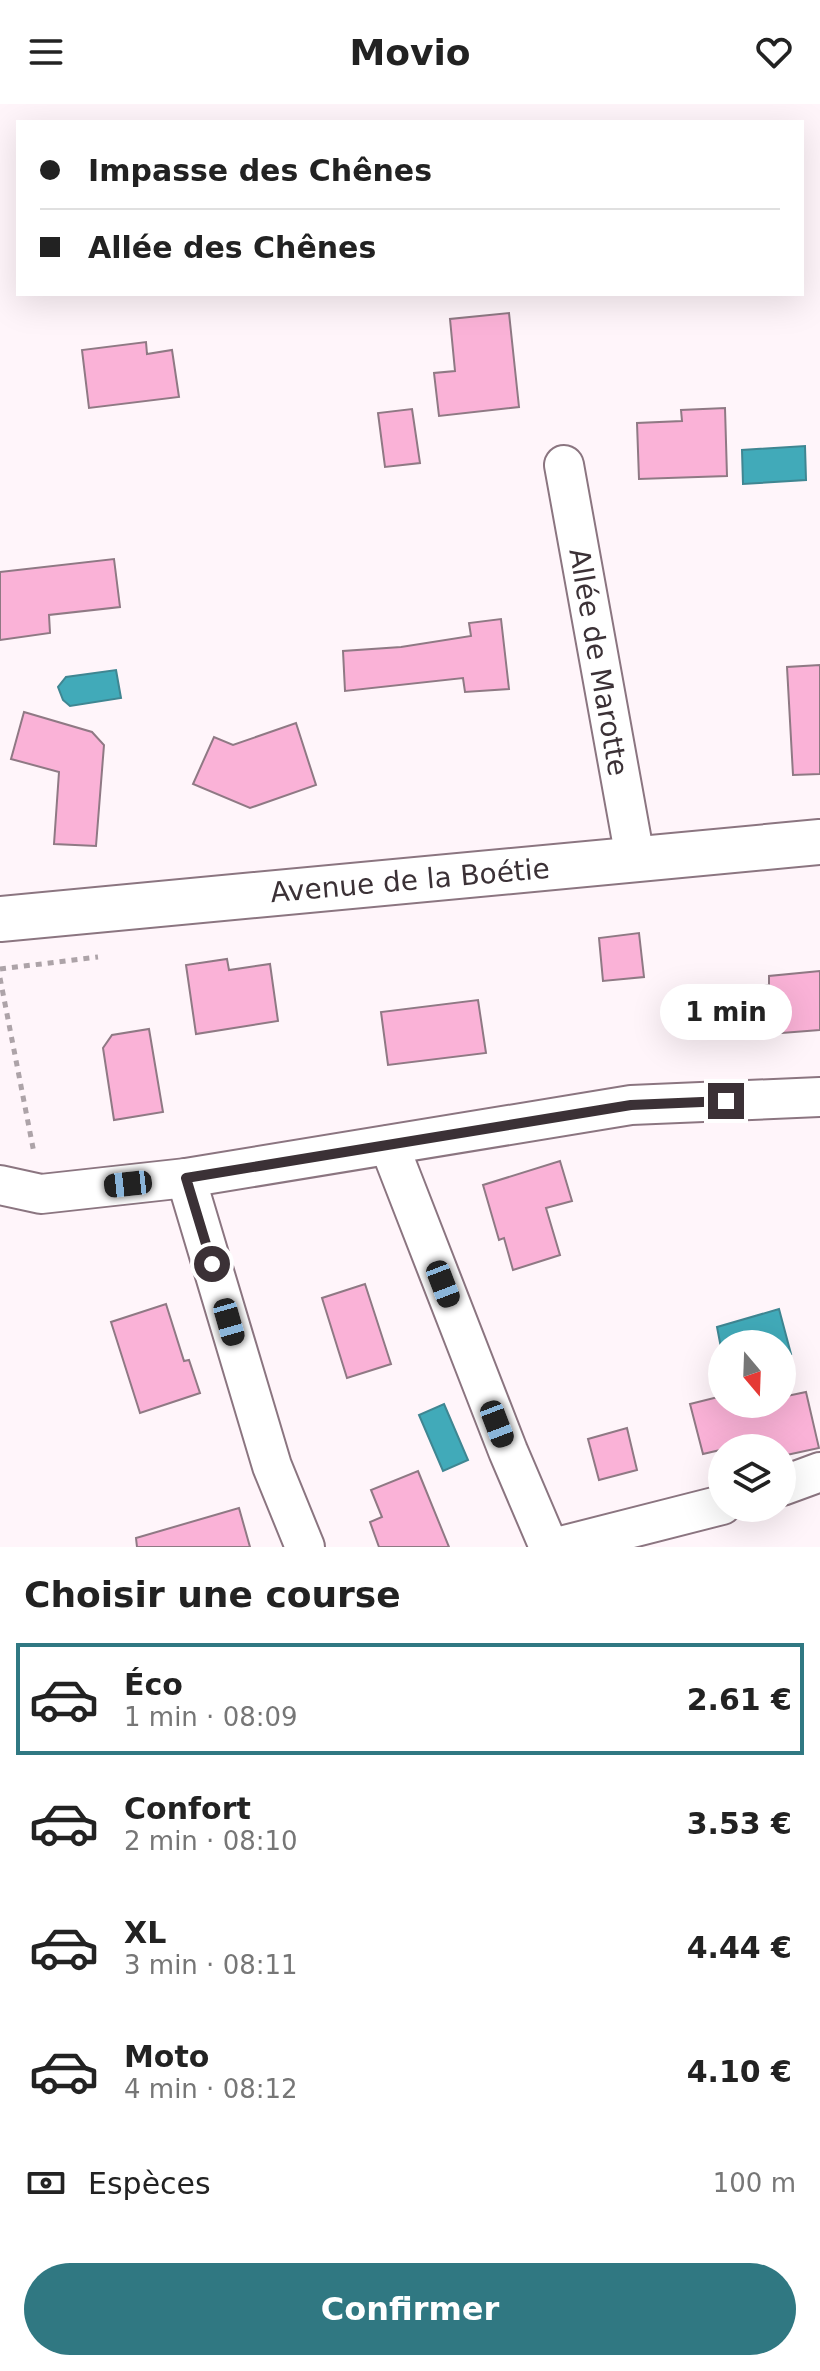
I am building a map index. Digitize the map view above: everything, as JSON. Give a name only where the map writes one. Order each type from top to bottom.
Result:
[{"type":"main road","name":"Avenue de la Boétie","points":[[0,919],[820,842]]},
{"type":"street","name":"Allée de Marotte","points":[[564,465],[635,858]]},
{"type":"street","points":[[0,1185],[41,1194],[186,1178],[631,1105],[820,1097]]},
{"type":"street","points":[[389,1145],[508,1451],[549,1547]]},
{"type":"street","points":[[186,1178],[272,1466],[305,1547]]},
{"type":"street","points":[[796,1481],[820,1472]]},
{"type":"street","points":[[557,1547],[708,1509]]},
{"type":"path","points":[[0,978],[41,1194]]},
{"type":"water","points":[[805,446],[806,480],[743,484],[742,450]]},
{"type":"water","points":[[116,670],[121,698],[70,706],[63,700],[58,687],[66,677]]},
{"type":"water","points":[[779,1309],[785,1330],[718,1330],[717,1327]]},
{"type":"water","points":[[444,1404],[468,1460],[443,1471],[419,1415]]},
{"type":"building","points":[[509,313],[519,407],[439,416],[434,373],[455,371],[450,319]]},
{"type":"building","points":[[146,342],[147,354],[172,350],[179,397],[89,408],[82,350]]},
{"type":"building","points":[[725,408],[727,476],[639,479],[637,423],[682,421],[681,410]]},
{"type":"building","points":[[412,409],[420,463],[385,467],[378,413]]},
{"type":"building","points":[[114,559],[120,607],[49,615],[50,633],[0,640],[0,572]]},
{"type":"building","points":[[501,619],[509,689],[465,692],[463,678],[345,691],[343,651],[401,647],[471,636],[469,623]]},
{"type":"building","points":[[820,665],[820,774],[793,775],[787,667]]},
{"type":"building","points":[[24,712],[92,732],[104,745],[96,846],[54,844],[59,772],[11,759]]},
{"type":"building","points":[[296,723],[316,785],[250,808],[193,784],[214,737],[233,745]]},
{"type":"building","points":[[639,933],[644,977],[603,981],[599,938]]},
{"type":"building","points":[[227,959],[229,970],[270,964],[278,1021],[196,1034],[186,965]]},
{"type":"building","points":[[820,971],[820,1030],[743,1036],[739,987],[769,985],[769,976]]},
{"type":"building","points":[[478,1000],[486,1053],[388,1065],[381,1012]]},
{"type":"building","points":[[149,1029],[163,1112],[114,1120],[103,1048],[112,1035]]},
{"type":"building","points":[[560,1161],[572,1201],[546,1208],[560,1255],[513,1270],[504,1238],[499,1240],[483,1185]]},
{"type":"building","points":[[365,1284],[391,1364],[347,1378],[322,1298]]},
{"type":"building","points":[[166,1304],[184,1361],[189,1360],[200,1393],[140,1413],[111,1322]]},
{"type":"building","points":[[806,1392],[819,1448],[796,1453],[796,1434],[708,1434],[708,1453],[703,1454],[690,1404],[708,1400],[708,1418],[796,1418],[796,1394]]},
{"type":"building","points":[[627,1428],[637,1470],[599,1480],[588,1439]]},
{"type":"building","points":[[418,1471],[449,1547],[379,1547],[370,1522],[382,1517],[371,1490]]},
{"type":"building","points":[[239,1508],[250,1547],[137,1547],[136,1538]]},
{"type":"route","points":[[212,1264],[186,1178],[631,1105],[726,1101]]}]
